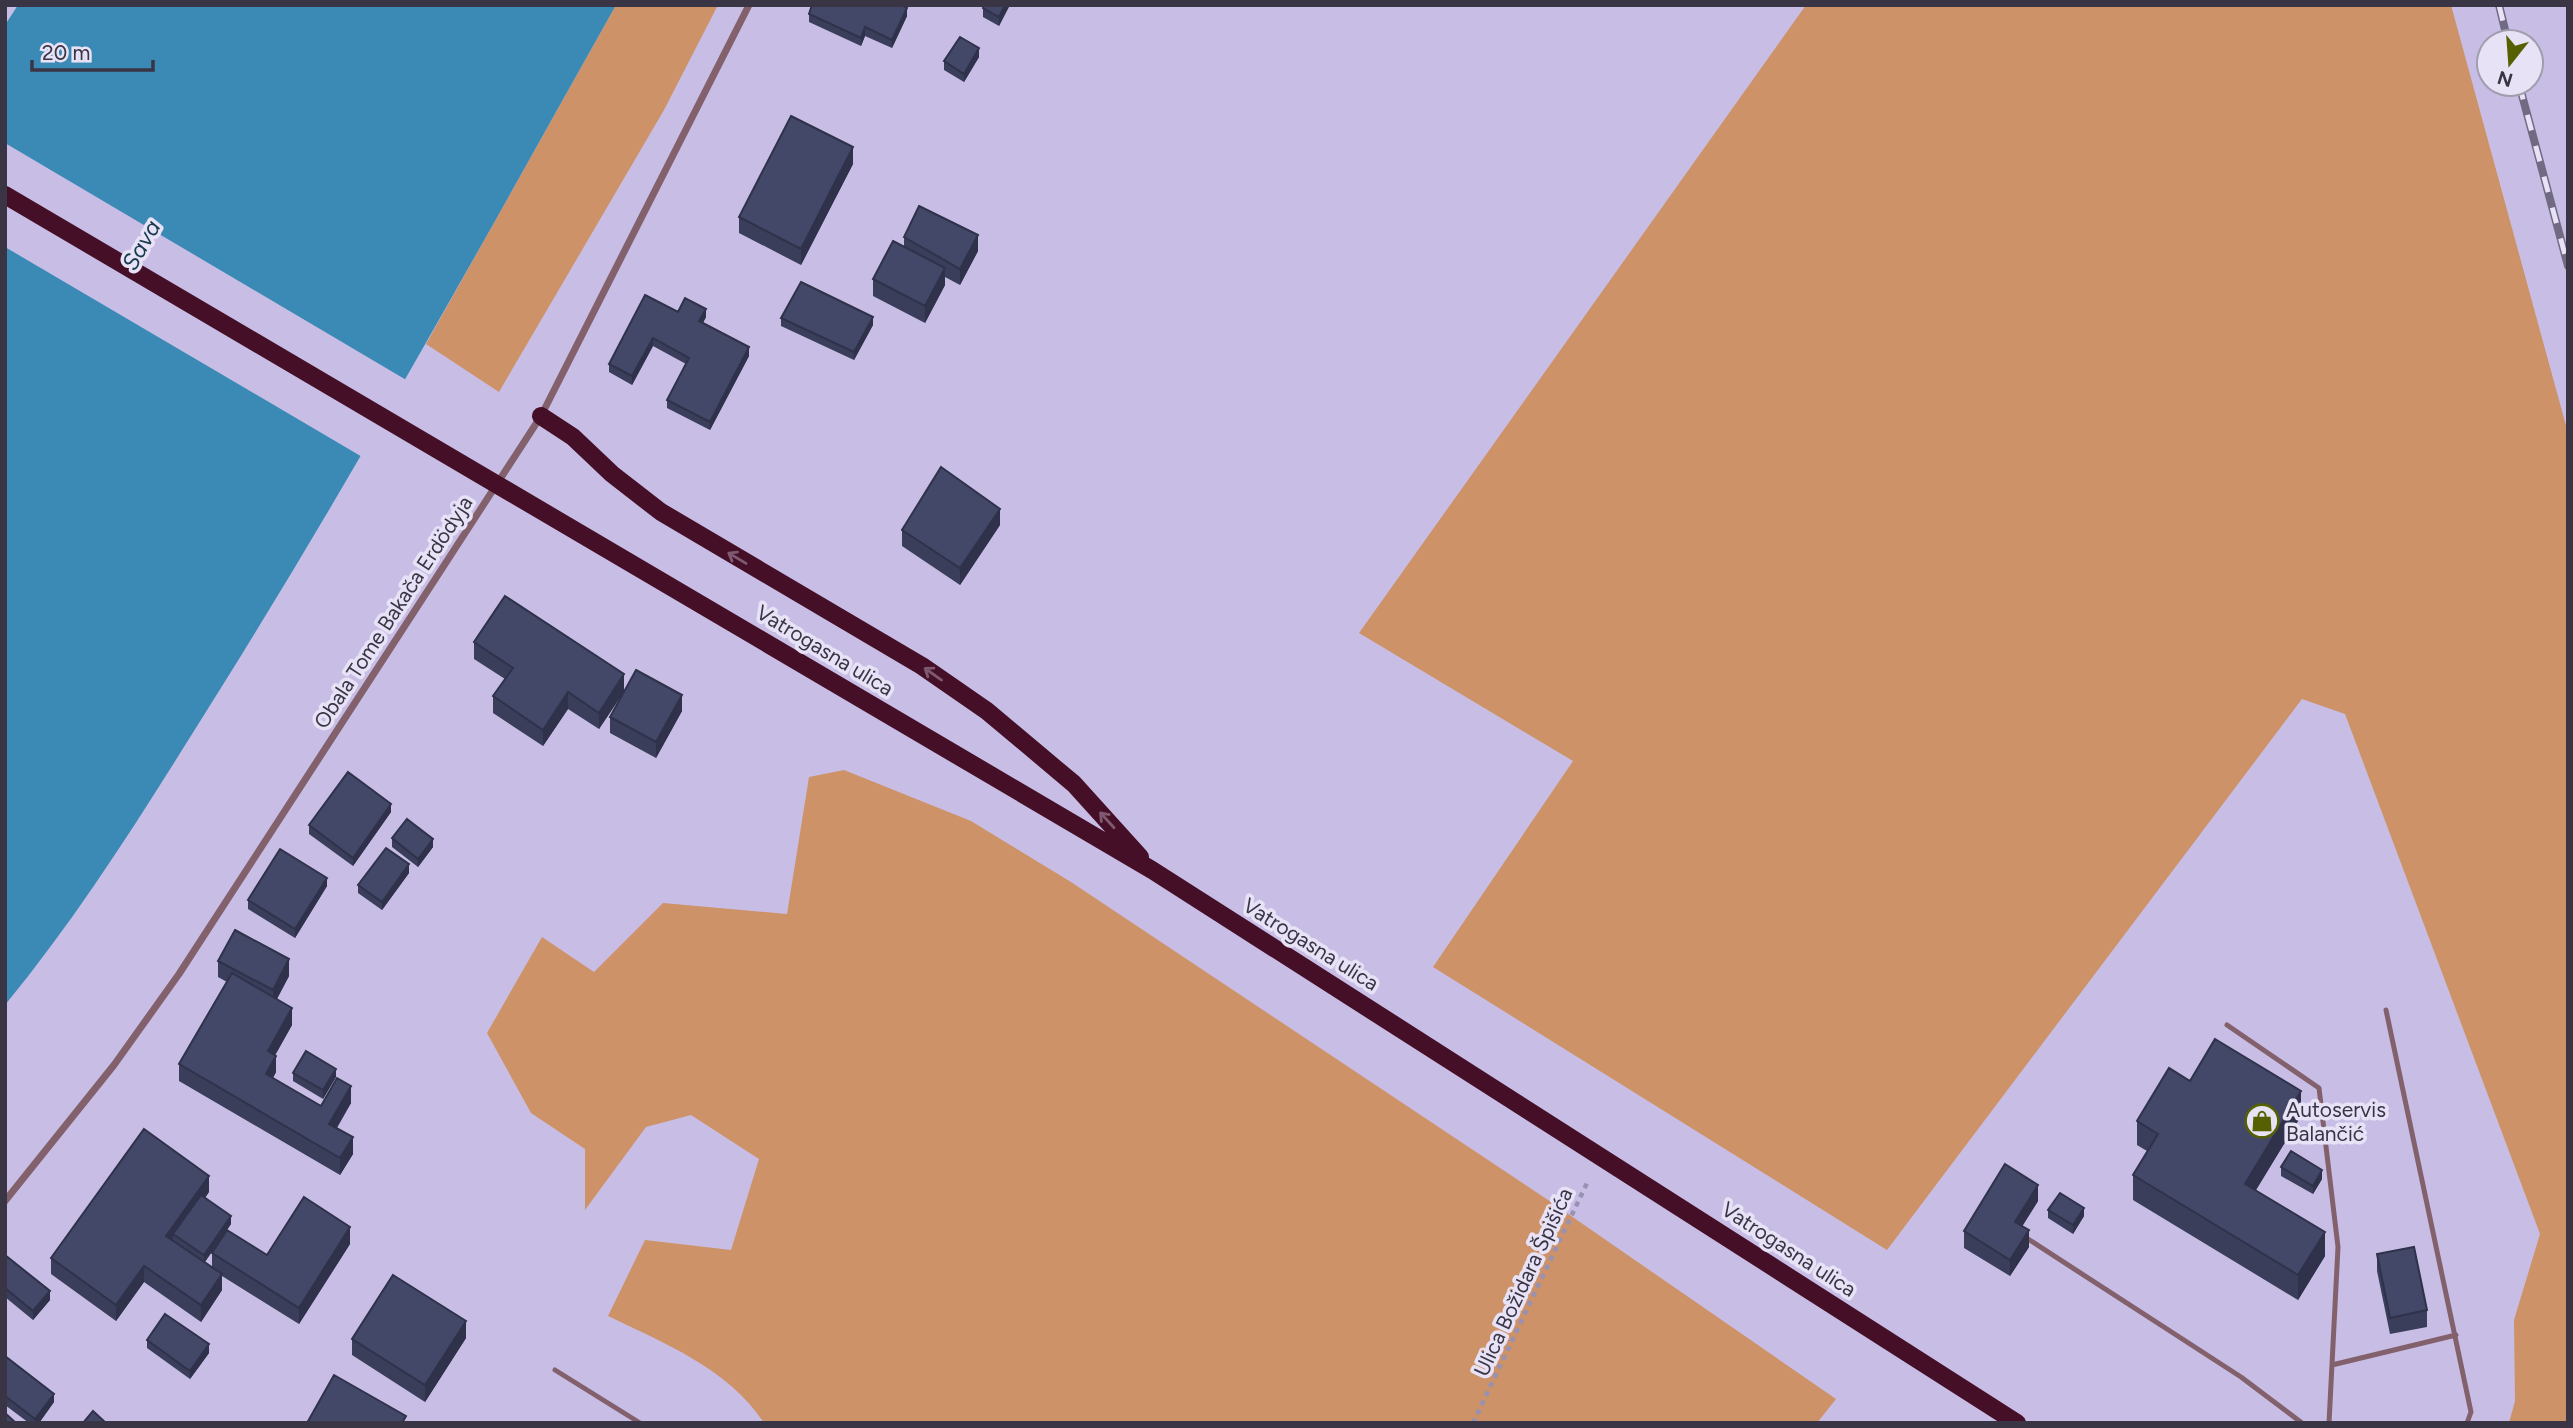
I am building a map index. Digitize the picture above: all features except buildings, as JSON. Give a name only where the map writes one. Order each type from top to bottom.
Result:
[{"type":"main road","name":"Vatrogasna ulica","points":[[5,195],[1152,870],[1602,1155],[2017,1423]]},
{"type":"main road","points":[[541,416],[573,437],[612,474],[661,512],[922,666],[987,711],[1074,784],[1152,870]]},
{"type":"street","name":"Obala Tome Bakača Erdödyja","points":[[5,1201],[114,1065],[179,974],[541,416],[749,5]]},
{"type":"lane","points":[[2386,1010],[2456,1335],[2470,1412],[2467,1423]]},
{"type":"lane","points":[[2227,1025],[2319,1088],[2338,1247],[2329,1423]]},
{"type":"lane","points":[[2028,1239],[2241,1377],[2302,1423]]},
{"type":"lane","points":[[2332,1365],[2456,1335]]},
{"type":"lane","points":[[555,1370],[640,1423]]},
{"type":"path","name":"Ulica Božidara Špišića","points":[[1473,1423],[1602,1155]]},
{"type":"shaded area","points":[[616,5],[718,5],[664,110],[499,392],[426,344]]},
{"type":"shaded area","points":[[1806,5],[2451,5],[2568,433],[2568,1423],[2509,1423],[2515,1401],[2514,1320],[2540,1234],[2345,714],[2302,699],[1887,1250],[1433,967],[1573,761],[1359,633]]},
{"type":"shaded area","points":[[844,770],[971,821],[1071,882],[1548,1200],[1836,1399],[1817,1423],[764,1423],[733,1387],[694,1359],[608,1316],[645,1240],[731,1250],[759,1159],[691,1115],[646,1127],[585,1210],[585,1149],[531,1113],[487,1033],[542,937],[594,972],[663,903],[787,914],[809,777]]},
{"type":"water","name":"Sava","points":[[18,5],[616,5],[424,347],[275,600],[120,847],[65,928],[5,1005],[5,25]]},
{"type":"pier","points":[[5,143],[408,381],[364,458],[5,247]]},
{"type":"railway","points":[[2499,5],[2505,28]]},
{"type":"railway","points":[[2523,98],[2568,266]]},
{"type":"place","name":"Autoservis Balančić","points":[[2262,1121]]}]
